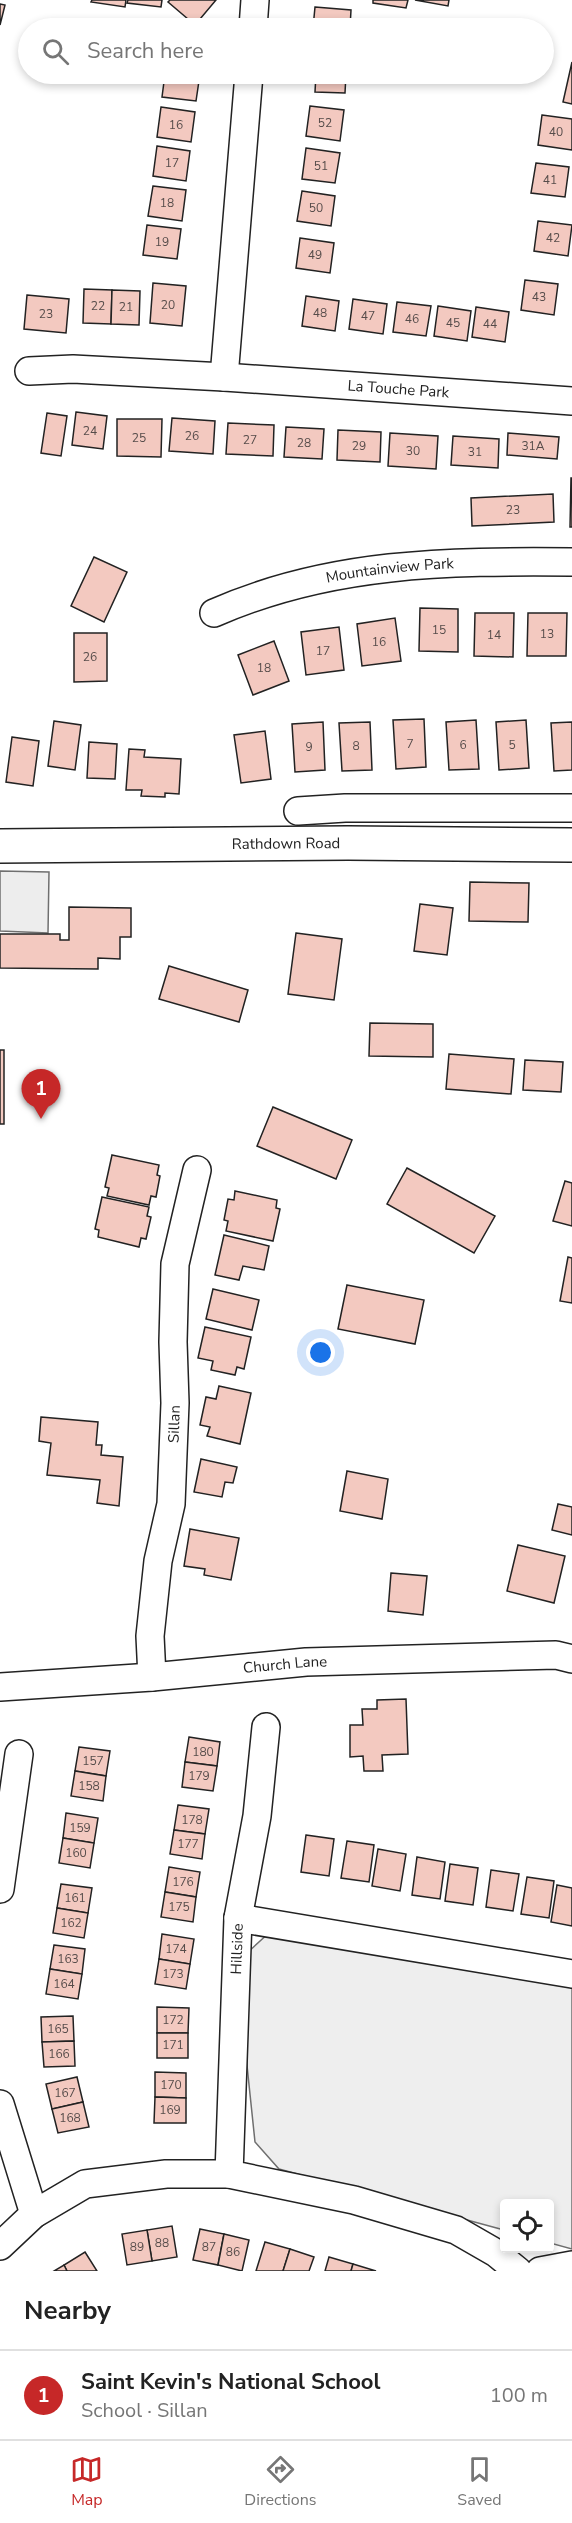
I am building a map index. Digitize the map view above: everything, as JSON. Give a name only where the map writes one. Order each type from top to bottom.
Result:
[{"type":"main road","name":"Rathdown Road","points":[[0,846],[348,843],[572,845]]},
{"type":"street","points":[[254,18],[255,0]]},
{"type":"street","points":[[224,377],[248,84]]},
{"type":"street","name":"La Touche Park","points":[[29,372],[73,369],[224,377],[572,401]]},
{"type":"street","name":"Mountainview Park","points":[[214,613],[247,599],[304,583],[361,571],[416,564],[572,562]]},
{"type":"street","points":[[345,808],[348,843]]},
{"type":"street","points":[[298,811],[345,808],[572,808]]},
{"type":"street","name":"Sillan","points":[[152,1677],[150,1636],[158,1561],[171,1504],[175,1403],[173,1342],[176,1264],[197,1170]]},
{"type":"street","name":"Church Lane","points":[[0,1687],[152,1677],[306,1662],[545,1655],[572,1659]]},
{"type":"street","name":"Hillside","points":[[229,2174],[238,1918],[257,1816],[266,1727]]},
{"type":"street","points":[[0,1889],[19,1754]]},
{"type":"street","points":[[238,1918],[572,1974]]},
{"type":"street","points":[[0,2104],[34,2214]]},
{"type":"street","points":[[0,2246],[34,2214],[85,2184],[166,2174],[229,2174],[354,2200],[456,2230],[496,2253],[518,2271]]},
{"type":"street","points":[[540,2271],[572,2265]]},
{"type":"shaded area","points":[[0,871],[49,872],[48,933],[0,931]]},
{"type":"shaded area","points":[[271,1931],[572,1985],[572,2249],[554,2244],[554,2199],[500,2199],[500,2229],[279,2169],[255,2142],[241,2008],[247,1953]]},
{"type":"building","points":[[92,0],[126,0],[125,7],[91,2]]},
{"type":"building","points":[[128,0],[162,0],[161,7],[127,3]]},
{"type":"building","points":[[170,0],[216,0],[201,18],[187,18],[168,2]]},
{"type":"building","points":[[373,0],[408,0],[406,8],[373,3]]},
{"type":"building","points":[[415,0],[449,0],[448,6]]},
{"type":"building","points":[[0,4],[5,5],[0,25]]},
{"type":"building","points":[[315,7],[351,10],[351,18],[314,18]]},
{"type":"building","points":[[572,62],[572,104],[563,102]]},
{"type":"building","points":[[164,84],[199,84],[196,101],[162,97]]},
{"type":"building","points":[[315,84],[345,84],[345,93],[315,92]]},
{"type":"building","points":[[310,106],[344,110],[340,141],[306,136]]},
{"type":"building","points":[[161,107],[195,112],[191,142],[157,137]]},
{"type":"building","points":[[542,115],[572,119],[572,150],[538,145]]},
{"type":"building","points":[[157,146],[190,151],[186,181],[153,176]]},
{"type":"building","points":[[306,148],[340,153],[335,183],[302,179]]},
{"type":"building","points":[[536,163],[569,167],[565,197],[531,193]]},
{"type":"building","points":[[153,186],[186,190],[182,221],[148,216]]},
{"type":"building","points":[[302,191],[335,196],[331,226],[297,221]]},
{"type":"building","points":[[538,221],[572,225],[568,256],[534,251]]},
{"type":"building","points":[[147,225],[181,229],[177,259],[143,255]]},
{"type":"building","points":[[300,238],[334,243],[330,273],[296,268]]},
{"type":"building","points":[[525,280],[558,284],[554,315],[521,310]]},
{"type":"building","points":[[153,283],[186,286],[182,326],[150,323]]},
{"type":"building","points":[[84,289],[112,290],[111,324],[83,323]]},
{"type":"building","points":[[112,290],[140,291],[139,325],[111,324]]},
{"type":"building","points":[[27,295],[69,299],[66,333],[24,329]]},
{"type":"building","points":[[306,296],[339,301],[335,331],[302,326]]},
{"type":"building","points":[[353,299],[387,304],[383,334],[349,329]]},
{"type":"building","points":[[397,302],[431,306],[426,336],[393,332]]},
{"type":"building","points":[[438,306],[471,311],[467,341],[434,336]]},
{"type":"building","points":[[476,307],[509,312],[505,342],[472,337]]},
{"type":"building","points":[[76,412],[107,416],[103,449],[72,445]]},
{"type":"building","points":[[47,413],[67,416],[61,456],[41,453]]},
{"type":"building","points":[[172,418],[215,421],[213,454],[169,451]]},
{"type":"building","points":[[117,419],[162,419],[161,457],[117,456]]},
{"type":"building","points":[[228,423],[274,425],[273,456],[226,454]]},
{"type":"building","points":[[286,427],[324,429],[322,459],[284,457]]},
{"type":"building","points":[[338,430],[381,432],[380,462],[337,460]]},
{"type":"building","points":[[390,433],[438,436],[436,469],[388,466]]},
{"type":"building","points":[[508,433],[559,437],[557,459],[507,455]]},
{"type":"building","points":[[453,436],[499,439],[498,468],[451,465]]},
{"type":"building","points":[[571,478],[572,527],[570,527]]},
{"type":"building","points":[[553,494],[554,522],[472,526],[471,498]]},
{"type":"building","points":[[94,557],[127,572],[104,622],[71,606]]},
{"type":"building","points":[[420,608],[458,609],[458,652],[419,651]]},
{"type":"building","points":[[475,613],[514,613],[513,657],[474,656]]},
{"type":"building","points":[[528,613],[567,613],[566,656],[527,656]]},
{"type":"building","points":[[395,618],[401,661],[362,666],[357,624]]},
{"type":"building","points":[[339,627],[344,670],[306,675],[301,632]]},
{"type":"building","points":[[74,633],[107,633],[107,681],[74,682]]},
{"type":"building","points":[[274,641],[289,681],[253,695],[238,655]]},
{"type":"building","points":[[424,719],[426,767],[396,769],[393,720]]},
{"type":"building","points":[[476,720],[479,769],[449,770],[446,722]]},
{"type":"building","points":[[526,720],[529,768],[499,770],[496,722]]},
{"type":"building","points":[[54,721],[81,725],[75,770],[48,766]]},
{"type":"building","points":[[323,722],[325,770],[295,772],[292,724]]},
{"type":"building","points":[[370,722],[372,770],[342,771],[339,723]]},
{"type":"building","points":[[572,722],[572,770],[554,771],[551,723]]},
{"type":"building","points":[[265,731],[271,779],[241,783],[234,735]]},
{"type":"building","points":[[12,737],[39,741],[33,786],[6,782]]},
{"type":"building","points":[[89,742],[117,744],[115,779],[87,778]]},
{"type":"building","points":[[129,749],[145,750],[144,757],[181,759],[179,794],[165,793],[165,797],[141,796],[142,790],[126,790]]},
{"type":"building","points":[[470,882],[529,883],[528,922],[469,921]]},
{"type":"building","points":[[420,904],[453,908],[447,955],[414,951]]},
{"type":"building","points":[[69,907],[131,908],[131,937],[120,937],[120,959],[98,958],[98,969],[0,968],[0,934],[60,934],[60,940],[69,940]]},
{"type":"building","points":[[296,933],[342,939],[334,1000],[288,994]]},
{"type":"building","points":[[169,966],[248,990],[239,1022],[159,999]]},
{"type":"building","points":[[370,1023],[433,1024],[433,1057],[369,1056]]},
{"type":"building","points":[[0,1050],[4,1050],[4,1124],[0,1124]]},
{"type":"building","points":[[449,1054],[514,1059],[511,1094],[446,1089]]},
{"type":"building","points":[[525,1060],[563,1062],[561,1092],[523,1090]]},
{"type":"building","points":[[273,1107],[352,1140],[336,1179],[257,1146]]},
{"type":"building","points":[[112,1155],[159,1165],[157,1175],[160,1176],[156,1197],[151,1196],[149,1205],[107,1196],[109,1188],[105,1187]]},
{"type":"building","points":[[407,1168],[495,1216],[474,1253],[387,1204]]},
{"type":"building","points":[[565,1181],[572,1183],[572,1226],[553,1221]]},
{"type":"building","points":[[235,1191],[277,1200],[276,1208],[280,1209],[273,1241],[226,1231],[228,1221],[224,1220],[228,1199],[234,1200]]},
{"type":"building","points":[[102,1197],[149,1207],[147,1216],[151,1217],[146,1239],[141,1238],[139,1247],[98,1237],[99,1230],[95,1229]]},
{"type":"building","points":[[224,1235],[269,1246],[264,1270],[243,1266],[239,1280],[215,1275]]},
{"type":"building","points":[[568,1257],[572,1258],[572,1303],[560,1301]]},
{"type":"building","points":[[347,1285],[424,1300],[415,1344],[338,1329]]},
{"type":"building","points":[[213,1289],[259,1300],[252,1330],[206,1319]]},
{"type":"building","points":[[205,1327],[251,1337],[244,1369],[237,1367],[235,1375],[211,1370],[213,1361],[198,1358]]},
{"type":"building","points":[[219,1386],[251,1393],[240,1444],[207,1436],[210,1427],[200,1425],[206,1397],[216,1399]]},
{"type":"building","points":[[41,1417],[98,1422],[96,1445],[102,1445],[101,1455],[123,1457],[119,1506],[97,1503],[100,1480],[47,1475],[51,1443],[39,1441]]},
{"type":"building","points":[[201,1459],[237,1467],[233,1483],[225,1482],[222,1497],[194,1492]]},
{"type":"building","points":[[347,1471],[388,1479],[382,1519],[340,1511]]},
{"type":"building","points":[[558,1504],[572,1507],[572,1535],[552,1530]]},
{"type":"building","points":[[190,1529],[239,1538],[231,1580],[204,1575],[205,1569],[184,1566]]},
{"type":"building","points":[[518,1545],[565,1556],[554,1603],[507,1591]]},
{"type":"building","points":[[391,1573],[427,1576],[423,1615],[388,1611]]},
{"type":"building","points":[[406,1699],[408,1754],[382,1755],[383,1771],[364,1771],[363,1756],[350,1757],[350,1725],[363,1725],[362,1709],[377,1709],[377,1700]]},
{"type":"building","points":[[189,1737],[220,1742],[217,1766],[185,1762]]},
{"type":"building","points":[[79,1747],[110,1751],[106,1776],[75,1771]]},
{"type":"building","points":[[185,1762],[217,1766],[213,1791],[182,1787]]},
{"type":"building","points":[[75,1771],[106,1776],[103,1801],[71,1796]]},
{"type":"building","points":[[178,1805],[209,1809],[205,1834],[174,1830]]},
{"type":"building","points":[[66,1813],[98,1818],[94,1843],[63,1838]]},
{"type":"building","points":[[174,1830],[205,1834],[202,1859],[170,1854]]},
{"type":"building","points":[[306,1835],[334,1839],[329,1876],[301,1872]]},
{"type":"building","points":[[63,1838],[94,1843],[90,1868],[59,1863]]},
{"type":"building","points":[[347,1841],[374,1845],[369,1882],[341,1878]]},
{"type":"building","points":[[378,1849],[406,1854],[400,1891],[372,1886]]},
{"type":"building","points":[[417,1857],[445,1862],[440,1899],[412,1895]]},
{"type":"building","points":[[450,1864],[478,1868],[473,1905],[445,1901]]},
{"type":"building","points":[[169,1867],[200,1872],[196,1897],[165,1892]]},
{"type":"building","points":[[491,1870],[519,1874],[513,1911],[486,1907]]},
{"type":"building","points":[[527,1877],[554,1881],[549,1918],[521,1914]]},
{"type":"building","points":[[61,1884],[92,1888],[88,1913],[57,1908]]},
{"type":"building","points":[[557,1885],[572,1888],[572,1926],[551,1922]]},
{"type":"building","points":[[165,1892],[196,1897],[193,1922],[161,1917]]},
{"type":"building","points":[[57,1908],[88,1913],[84,1938],[53,1933]]},
{"type":"building","points":[[162,1934],[194,1939],[190,1964],[159,1959]]},
{"type":"building","points":[[54,1945],[85,1949],[82,1974],[50,1969]]},
{"type":"building","points":[[159,1959],[190,1964],[186,1989],[155,1984]]},
{"type":"building","points":[[50,1969],[82,1974],[78,1999],[46,1994]]},
{"type":"building","points":[[157,2007],[189,2008],[188,2033],[157,2033]]},
{"type":"building","points":[[73,2016],[74,2041],[42,2042],[41,2017]]},
{"type":"building","points":[[157,2033],[188,2033],[188,2058],[157,2058]]},
{"type":"building","points":[[74,2041],[75,2066],[44,2067],[42,2042]]},
{"type":"building","points":[[155,2072],[186,2073],[186,2098],[155,2097]]},
{"type":"building","points":[[77,2077],[83,2102],[52,2109],[46,2084]]},
{"type":"building","points":[[155,2097],[186,2098],[186,2123],[154,2123]]},
{"type":"building","points":[[83,2102],[89,2127],[58,2133],[52,2109]]},
{"type":"building","points":[[172,2226],[177,2257],[152,2261],[147,2230]]},
{"type":"building","points":[[200,2229],[224,2234],[218,2265],[193,2260]]},
{"type":"building","points":[[147,2230],[152,2261],[127,2265],[122,2234]]},
{"type":"building","points":[[224,2234],[249,2240],[242,2271],[218,2265]]},
{"type":"building","points":[[265,2242],[290,2249],[283,2271],[256,2271]]},
{"type":"building","points":[[290,2249],[314,2257],[309,2271],[283,2271]]},
{"type":"building","points":[[85,2252],[97,2271],[67,2271],[64,2265]]},
{"type":"building","points":[[329,2257],[353,2264],[351,2271],[325,2271]]},
{"type":"building","points":[[353,2264],[376,2271],[351,2271]]},
{"type":"building","points":[[64,2265],[67,2271],[54,2271]]},
{"type":"place","name":"Saint Kevin's National School","points":[[41,1119]]}]
